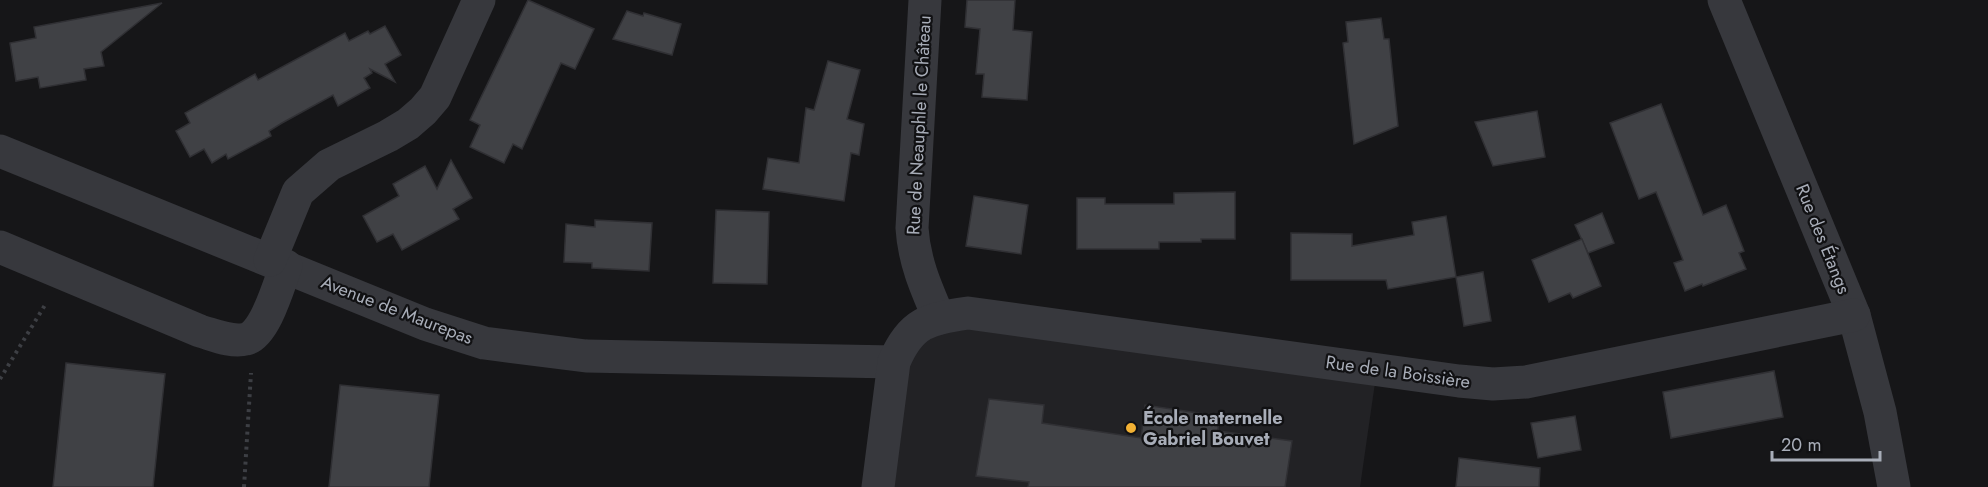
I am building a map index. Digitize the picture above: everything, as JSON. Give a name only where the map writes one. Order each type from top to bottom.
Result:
[{"type":"street","points":[[0,247],[200,331],[228,339],[247,339],[260,330],[298,192],[329,165],[388,136],[408,124],[423,111],[435,97],[479,0]]},
{"type":"street","name":"Rue de Neauphle le Château","points":[[925,0],[912,228],[913,249],[918,266],[939,318]]},
{"type":"street","name":"Rue des Étangs","points":[[1724,0],[1854,315],[1880,412],[1894,487]]},
{"type":"street","name":"Avenue de Maurepas","points":[[0,151],[425,324],[484,343],[586,356],[894,362]]},
{"type":"street","name":"Rue de la Boissière","points":[[939,318],[968,313],[1493,384],[1526,382],[1854,315]]},
{"type":"street","points":[[878,487],[894,362],[902,343],[920,325],[939,318]]},
{"type":"path","points":[[0,379],[65,273]]},
{"type":"path","points":[[244,487],[252,380],[247,339]]},
{"type":"shaded area","name":"École maternelle Gabriel Bouvet","points":[[939,318],[1377,369],[1360,487],[894,487],[902,343]]},
{"type":"building","points":[[528,0],[594,29],[575,69],[561,63],[522,149],[513,144],[504,163],[470,147],[480,125],[470,120]]},
{"type":"building","points":[[967,0],[1015,0],[1013,30],[1032,32],[1027,100],[982,97],[984,74],[976,74],[980,29],[965,27]]},
{"type":"building","points":[[162,3],[101,52],[104,66],[84,69],[86,80],[40,88],[38,77],[16,81],[10,43],[36,38],[34,27]]},
{"type":"building","points":[[627,11],[643,16],[644,13],[681,24],[672,55],[613,39]]},
{"type":"building","points":[[1381,18],[1384,39],[1389,39],[1398,126],[1354,144],[1343,43],[1348,42],[1346,22]]},
{"type":"building","points":[[385,26],[401,55],[385,64],[395,82],[370,69],[372,73],[364,78],[370,88],[338,106],[333,95],[269,131],[271,136],[228,159],[226,154],[212,163],[204,149],[190,157],[176,131],[190,123],[185,113],[255,74],[258,80],[345,33],[349,41],[368,31],[370,34]]},
{"type":"building","points":[[828,61],[860,70],[847,119],[864,124],[859,155],[851,153],[844,201],[763,189],[768,158],[799,163],[806,108],[814,110]]},
{"type":"building","points":[[1661,104],[1703,215],[1726,205],[1744,251],[1739,253],[1746,269],[1685,291],[1674,263],[1683,260],[1656,192],[1639,199],[1610,123]]},
{"type":"building","points":[[1537,111],[1545,157],[1493,166],[1475,122]]},
{"type":"building","points":[[451,160],[472,198],[453,209],[459,219],[402,250],[393,234],[377,242],[363,216],[399,196],[393,184],[425,166],[437,189]]},
{"type":"building","points":[[1235,192],[1235,239],[1159,242],[1159,249],[1077,249],[1077,198],[1105,198],[1105,204],[1174,204],[1174,193]]},
{"type":"building","points":[[974,196],[1028,205],[1021,254],[966,246]]},
{"type":"building","points":[[716,210],[769,212],[767,284],[713,283]]},
{"type":"building","points":[[1602,213],[1614,243],[1588,253],[1575,225]]},
{"type":"building","points":[[1446,216],[1456,277],[1388,289],[1386,280],[1291,280],[1291,233],[1352,234],[1352,246],[1414,235],[1412,222]]},
{"type":"building","points":[[595,220],[652,223],[649,271],[592,268],[592,263],[564,262],[566,224],[595,227]]},
{"type":"building","points":[[1582,239],[1601,286],[1573,298],[1570,293],[1549,302],[1532,260]]},
{"type":"building","points":[[1483,272],[1491,321],[1464,326],[1456,277]]},
{"type":"building","points":[[66,363],[165,374],[153,487],[53,487]]},
{"type":"building","points":[[1774,371],[1783,417],[1671,438],[1663,392]]},
{"type":"building","points":[[340,385],[439,395],[429,487],[329,487]]},
{"type":"building","points":[[989,399],[1044,405],[1042,423],[1141,438],[1145,405],[1218,416],[1218,431],[1292,441],[1285,487],[1028,487],[1029,482],[976,476]]},
{"type":"building","points":[[1575,416],[1581,450],[1538,458],[1531,423]]},
{"type":"building","points":[[1459,458],[1540,468],[1539,487],[1456,487]]},
{"type":"place","name":"École maternelle Gabriel Bouvet","points":[[1131,428]]}]
